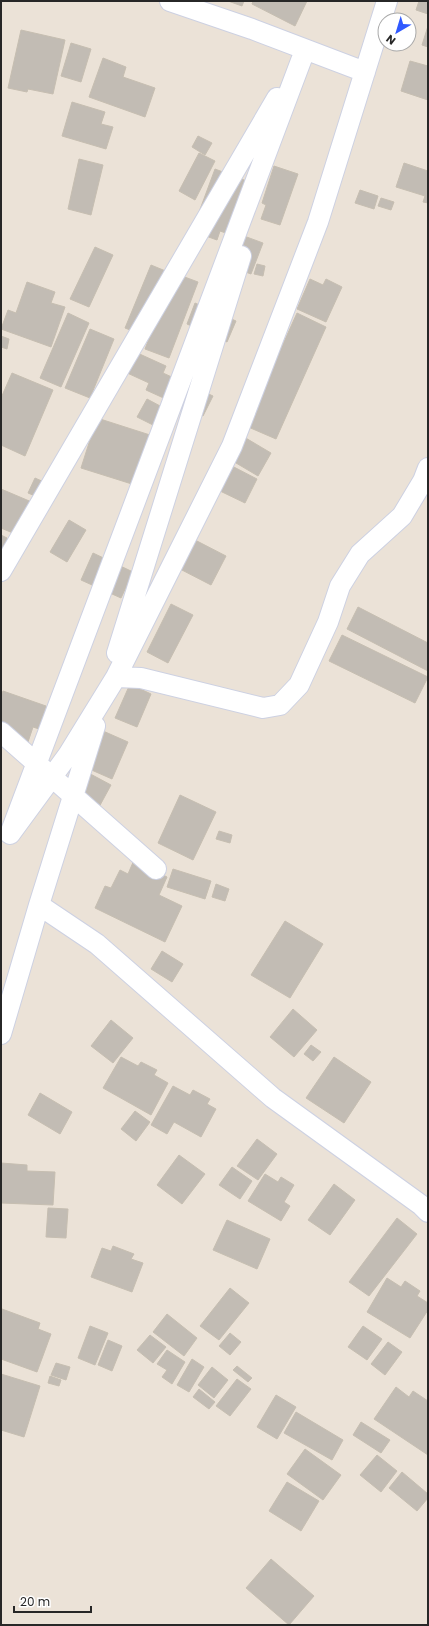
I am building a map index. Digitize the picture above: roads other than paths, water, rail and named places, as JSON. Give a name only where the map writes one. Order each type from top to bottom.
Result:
[{"type":"street","points":[[170,1],[252,29],[365,72]]},
{"type":"street","points":[[305,50],[10,834],[68,755],[116,677],[232,446],[318,222],[387,1]]},
{"type":"street","points":[[1,571],[305,50]]},
{"type":"street","points":[[1,1034],[39,905],[305,50]]},
{"type":"street","points":[[116,677],[141,678],[263,708],[280,705],[299,685],[328,622],[340,586],[352,566],[360,554],[402,516],[423,481],[428,468]]},
{"type":"street","points":[[1,732],[156,870]]},
{"type":"street","points":[[39,905],[97,944],[273,1098],[428,1212]]}]
